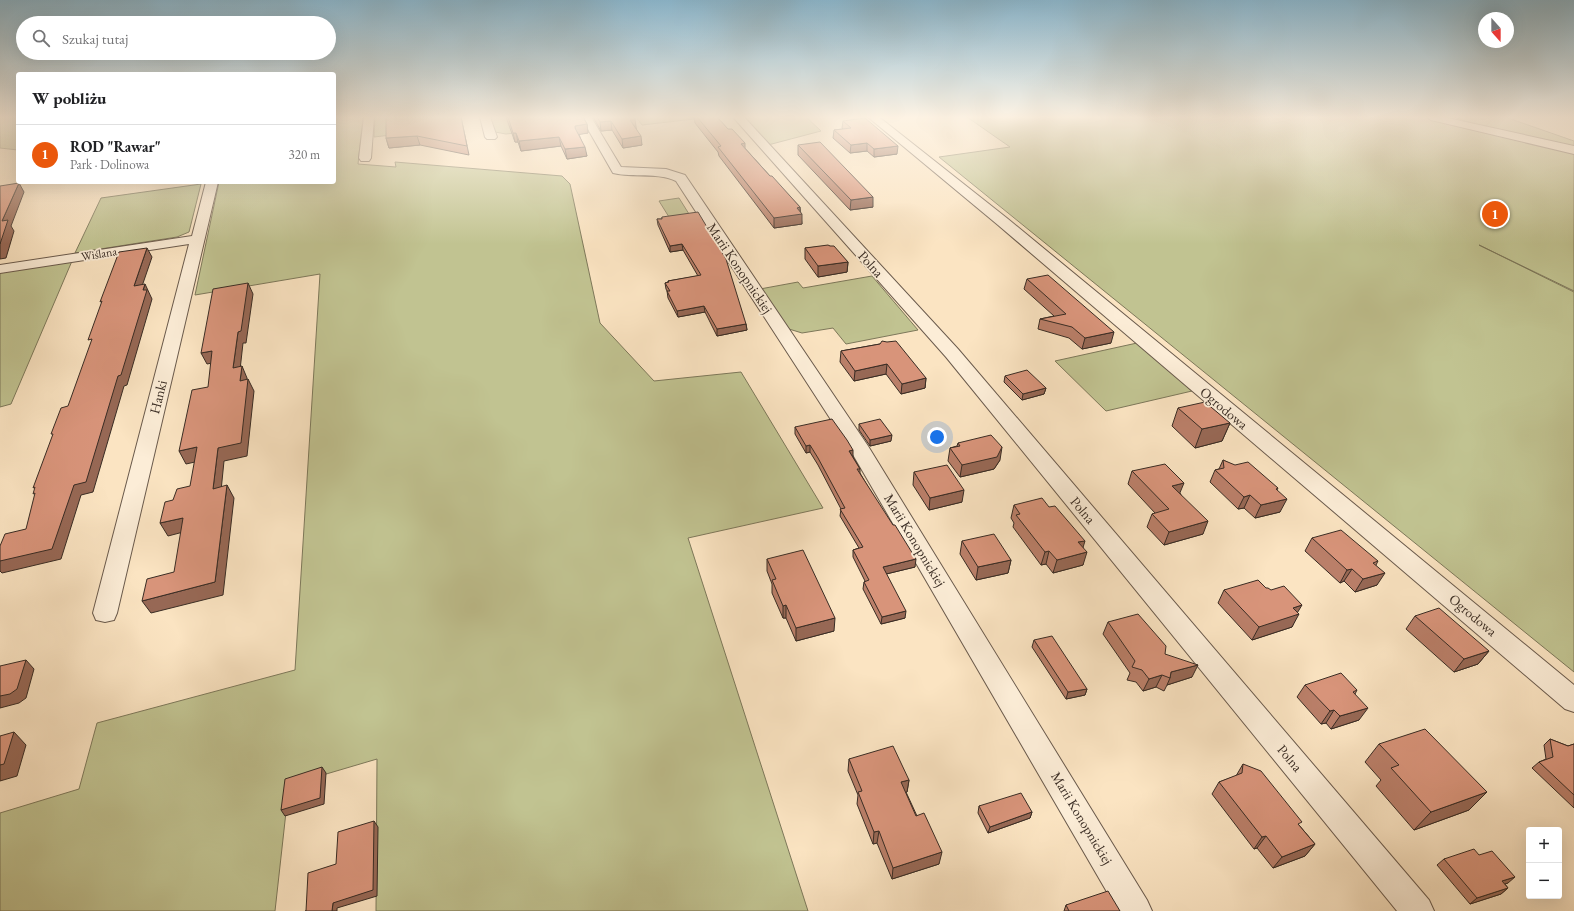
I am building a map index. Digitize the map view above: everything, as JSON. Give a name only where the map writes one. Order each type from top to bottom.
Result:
[{"type":"street","name":"Marii Konopnickiej","points":[[612,160],[618,170],[666,173],[681,178],[858,446],[1136,911]]},
{"type":"street","name":"Polna","points":[[777,160],[952,353],[1418,911]]},
{"type":"street","name":"Ogrodowa","points":[[926,160],[997,217],[1574,701]]},
{"type":"street","name":"Hanki","points":[[105,613],[211,184]]},
{"type":"street","name":"Wiślana","points":[[0,269],[197,239]]},
{"type":"green space","points":[[336,160],[358,160],[358,164],[396,167],[395,162],[562,176],[570,184],[600,323],[654,381],[741,372],[823,508],[688,538],[808,911],[376,911],[377,759],[289,785],[275,911],[0,911],[0,813],[79,789],[97,723],[295,670],[320,274],[195,295],[219,184],[336,184]]},
{"type":"green space","points":[[942,160],[1574,160],[1574,291],[1479,245],[1574,292],[1574,672]]},
{"type":"green space","points":[[201,184],[189,232],[177,237],[75,253],[101,198]]},
{"type":"green space","points":[[679,198],[689,214],[669,217],[659,201]]},
{"type":"green space","points":[[72,261],[11,404],[0,407],[0,272]]},
{"type":"green space","points":[[872,276],[918,330],[846,344],[833,328],[802,333],[789,329],[760,289],[798,282],[803,288]]},
{"type":"green space","points":[[1137,343],[1192,391],[1106,411],[1055,361]]},
{"type":"building","points":[[728,160],[755,160],[800,207],[797,208],[802,214],[774,218]]},
{"type":"building","points":[[812,160],[837,160],[873,197],[851,200]]},
{"type":"building","points":[[19,184],[2,221],[8,220],[0,244],[0,186]]},
{"type":"building","points":[[698,212],[726,259],[746,324],[717,329],[704,306],[677,311],[667,291],[670,291],[665,283],[669,282],[668,281],[701,275],[682,244],[670,246],[657,219]]},
{"type":"building","points":[[828,245],[834,246],[848,262],[818,266],[805,248]]},
{"type":"building","points":[[147,248],[134,286],[145,284],[143,290],[147,290],[121,375],[118,376],[86,482],[74,485],[52,549],[0,561],[0,546],[5,534],[26,529],[35,493],[33,494],[35,487],[33,488],[53,434],[51,434],[61,408],[68,406],[92,339],[88,340],[102,301],[100,302],[119,252]]},
{"type":"building","points":[[1048,275],[1114,332],[1085,338],[1072,327],[1040,319],[1066,314],[1027,279]]},
{"type":"building","points":[[248,283],[241,331],[238,332],[233,368],[242,366],[240,381],[248,379],[241,443],[218,448],[213,489],[227,485],[215,582],[142,601],[147,579],[174,572],[183,518],[160,523],[165,502],[173,500],[177,489],[190,486],[197,447],[179,451],[192,390],[208,387],[212,351],[201,353],[213,289]]},
{"type":"building","points":[[882,341],[896,341],[926,378],[902,384],[887,364],[855,371],[841,351],[880,344]]},
{"type":"building","points":[[1027,370],[1046,388],[1023,394],[1005,376]]},
{"type":"building","points":[[1205,402],[1230,423],[1202,429],[1178,408]]},
{"type":"building","points":[[832,419],[853,450],[849,451],[860,469],[857,469],[916,559],[883,567],[906,611],[882,617],[864,582],[869,580],[853,550],[863,547],[840,509],[845,508],[818,458],[810,445],[806,446],[795,427]]},
{"type":"building","points":[[880,419],[892,435],[870,440],[859,424]]},
{"type":"building","points":[[991,435],[1002,447],[997,457],[962,465],[950,448],[960,446],[958,443]]},
{"type":"building","points":[[1223,460],[1235,465],[1248,462],[1278,488],[1276,489],[1287,499],[1261,505],[1250,495],[1244,497],[1215,470],[1224,468]]},
{"type":"building","points":[[1165,464],[1184,483],[1172,486],[1208,521],[1169,532],[1152,514],[1169,509],[1132,471]]},
{"type":"building","points":[[947,465],[964,490],[930,498],[914,472]]},
{"type":"building","points":[[1042,498],[1049,507],[1055,506],[1085,541],[1078,542],[1087,552],[1057,560],[1049,551],[1045,552],[1016,515],[1020,514],[1014,505]]},
{"type":"building","points":[[1341,530],[1378,561],[1373,563],[1385,573],[1363,579],[1352,569],[1347,570],[1312,538]]},
{"type":"building","points":[[994,534],[1011,560],[978,567],[962,541]]},
{"type":"building","points":[[803,550],[835,618],[796,628],[786,605],[783,606],[772,580],[776,579],[767,559]]},
{"type":"building","points":[[1258,580],[1266,588],[1271,590],[1284,586],[1302,605],[1293,608],[1299,614],[1259,627],[1224,590]]},
{"type":"building","points":[[1439,608],[1489,651],[1464,659],[1415,616]]},
{"type":"building","points":[[1138,614],[1166,646],[1165,654],[1198,665],[1171,672],[1170,678],[1162,675],[1149,679],[1142,670],[1132,667],[1135,661],[1108,622]]},
{"type":"building","points":[[1052,636],[1087,689],[1068,692],[1034,640]]},
{"type":"building","points":[[26,660],[17,689],[10,694],[0,696],[0,666]]},
{"type":"building","points":[[1341,673],[1357,690],[1353,692],[1368,708],[1340,716],[1334,710],[1330,711],[1305,685]]},
{"type":"building","points":[[1425,729],[1487,792],[1431,812],[1391,768],[1399,765],[1379,744]]},
{"type":"building","points":[[14,732],[4,764],[0,765],[0,736]]},
{"type":"building","points":[[1550,739],[1568,746],[1574,744],[1574,795],[1539,762],[1553,757]]},
{"type":"building","points":[[893,746],[909,780],[901,782],[916,816],[924,813],[942,852],[893,868],[879,831],[874,832],[858,792],[862,791],[849,759]]},
{"type":"building","points":[[1243,764],[1261,771],[1302,822],[1298,824],[1315,844],[1282,857],[1266,836],[1262,837],[1219,782],[1242,773]]},
{"type":"building","points":[[322,767],[320,798],[281,810],[285,779]]},
{"type":"building","points":[[1021,793],[1032,812],[990,827],[979,806]]},
{"type":"building","points":[[374,821],[373,890],[333,903],[332,911],[306,911],[308,873],[336,864],[338,832]]},
{"type":"building","points":[[1474,849],[1479,855],[1492,851],[1515,877],[1502,881],[1508,888],[1477,898],[1444,859]]},
{"type":"building","points":[[1108,891],[1120,911],[1069,911],[1066,905]]},
{"type":"place","name":"ROD \"Rawar\"","points":[[1495,214]]}]
